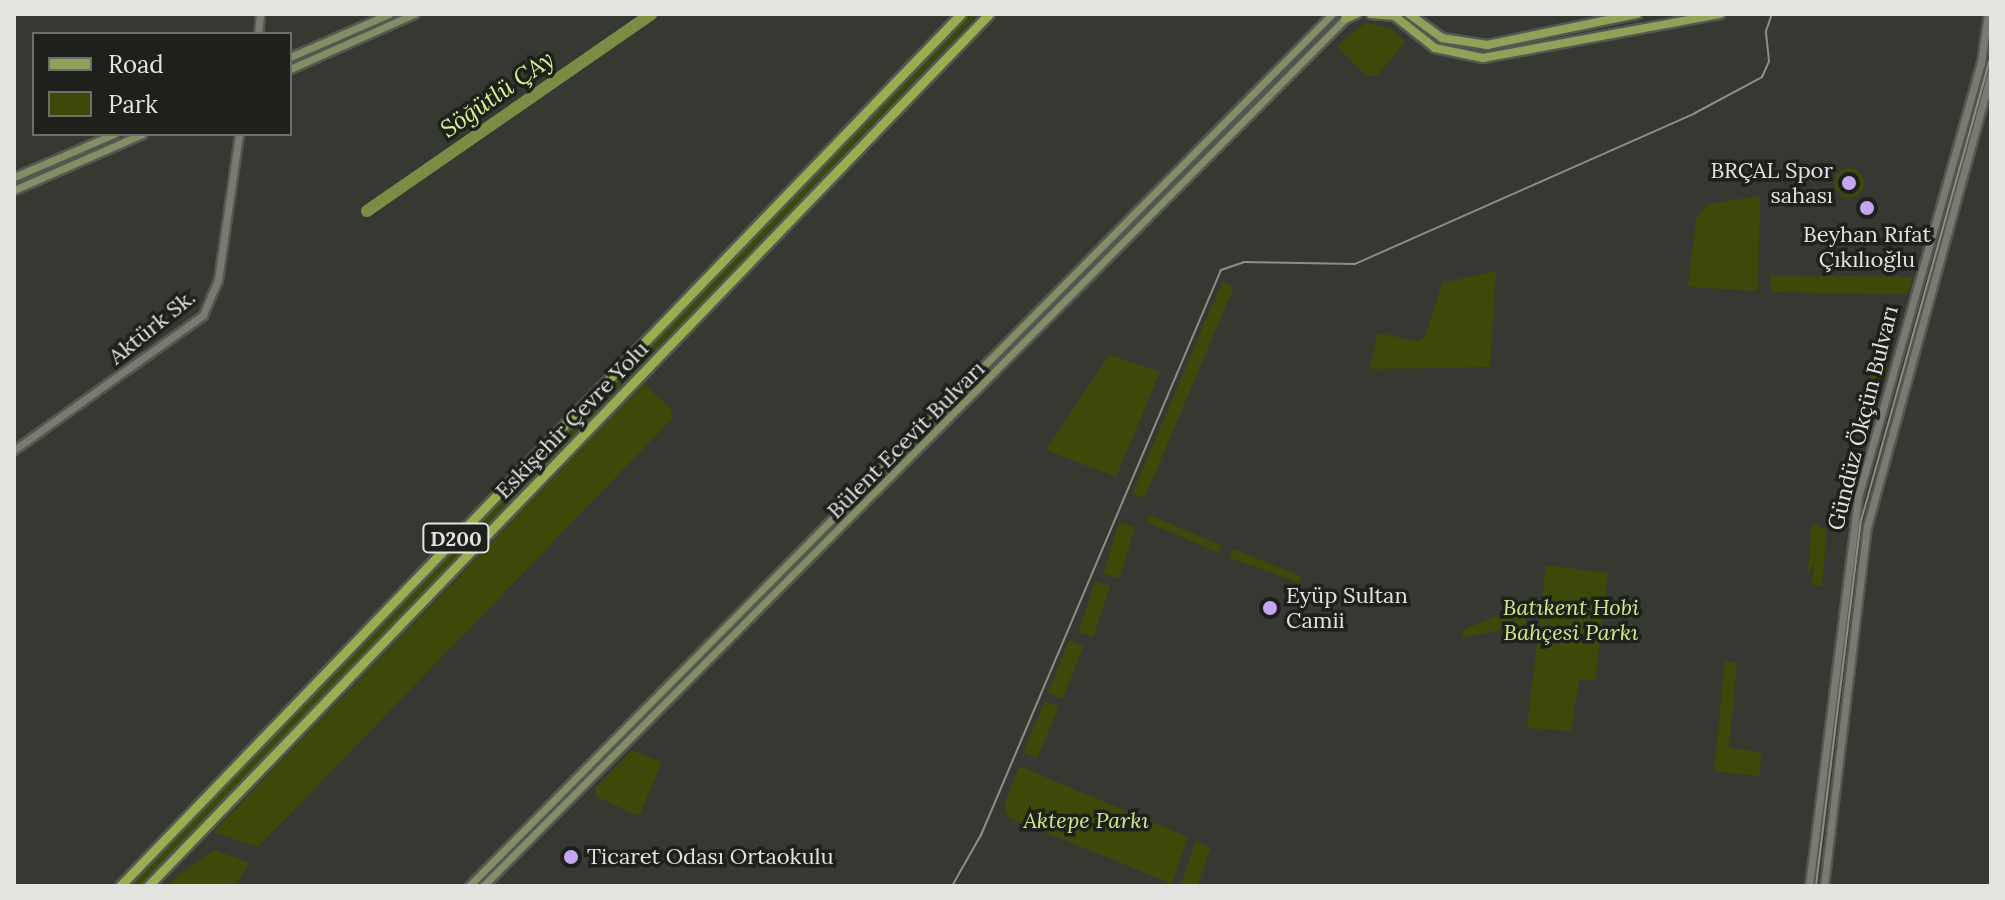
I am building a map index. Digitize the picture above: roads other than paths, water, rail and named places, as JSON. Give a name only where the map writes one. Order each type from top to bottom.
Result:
[{"type":"highway","name":"Eskişehir Çevre Yolu","points":[[120,886],[961,14]]},
{"type":"highway","name":"Eskişehir Çevre Yolu","points":[[148,886],[989,14]]},
{"type":"main road","points":[[292,56],[389,14]]},
{"type":"main road","points":[[292,68],[414,14]]},
{"type":"main road","name":"Bülent Ecevit Bulvarı","points":[[469,886],[1332,14]]},
{"type":"main road","points":[[1347,16],[1357,14]]},
{"type":"main road","points":[[1371,14],[1393,15],[1435,48],[1483,58],[1720,14]]},
{"type":"main road","points":[[1409,14],[1442,38],[1487,45],[1637,14]]},
{"type":"main road","name":"Bülent Ecevit Bulvarı","points":[[483,886],[1347,16]]},
{"type":"main road","points":[[14,177],[109,136]]},
{"type":"main road","points":[[14,190],[137,136]]},
{"type":"street","name":"Gündüz Ökçün Bulvarı","points":[[1809,886],[1858,497],[1981,63],[1988,14]]},
{"type":"street","name":"Gündüz Ökçün Bulvarı","points":[[1824,886],[1863,544],[1991,73]]},
{"type":"street","name":"Aktürk Sk.","points":[[14,450],[203,315],[218,280],[239,136]]},
{"type":"waterway","name":"Söğütlü ÇAy","points":[[367,211],[652,14]]},
{"type":"tram line","points":[[952,886],[981,835],[1221,270],[1244,262],[1355,264],[1695,113],[1762,77],[1769,61],[1766,31],[1772,14]]},
{"type":"tram line","points":[[1816,886],[1861,521],[1991,54]]},
{"type":"place","name":"BRÇAL Spor sahası","points":[[1849,183]]},
{"type":"place","name":"Beyhan Rıfat Çıkılıoğlu","points":[[1867,208]]},
{"type":"place","name":"Eyüp Sultan Camii","points":[[1270,608]]},
{"type":"place","name":"Ticaret Odası Ortaokulu","points":[[571,857]]},
{"type":"park label","name":"Batıkent Hobi Bahçesi Parkı","points":[[1571,620]]},
{"type":"park label","name":"Aktepe Parkı","points":[[1086,821]]}]
